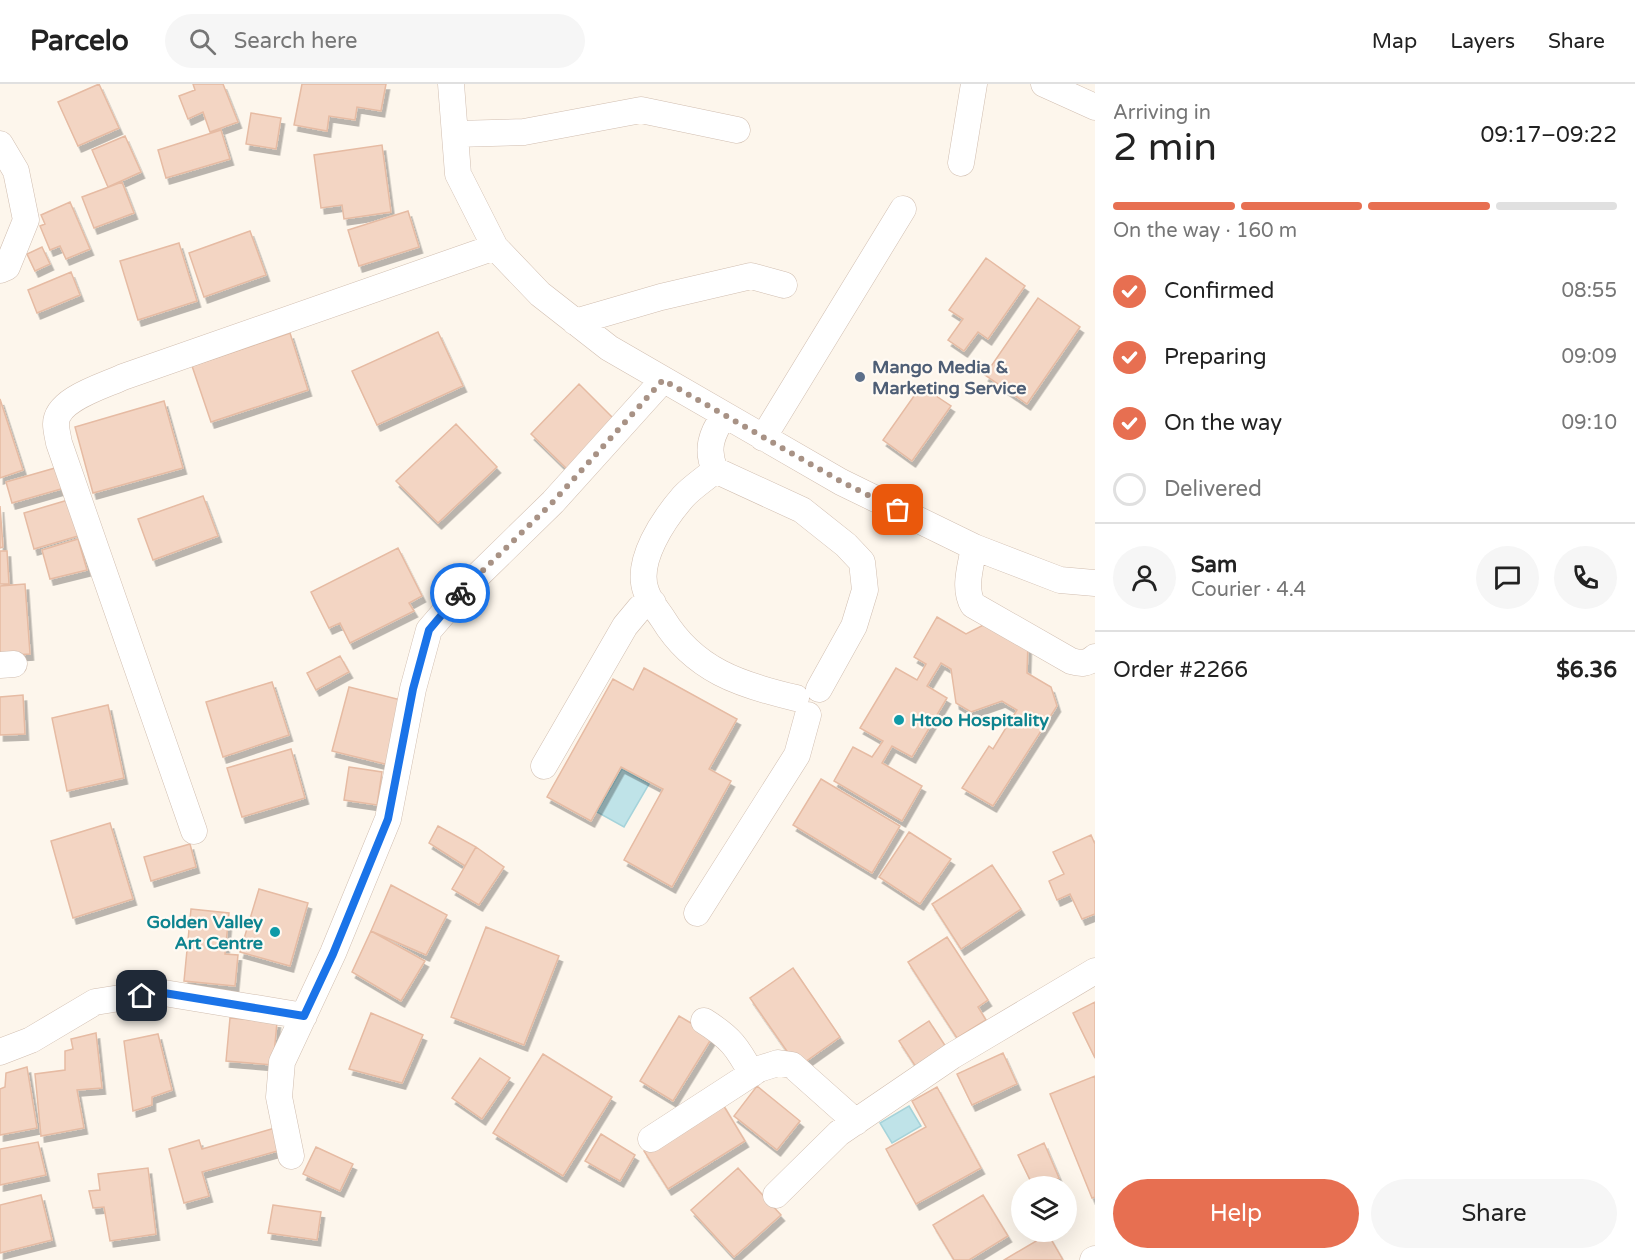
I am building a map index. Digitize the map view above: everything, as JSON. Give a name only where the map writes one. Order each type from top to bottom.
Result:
[{"type":"street","points":[[451,84],[458,174],[495,247],[540,294],[575,322],[609,348],[842,482],[974,547],[1060,580],[1095,583]]},
{"type":"street","points":[[961,163],[974,84]]},
{"type":"street","points":[[1044,84],[1095,107]]},
{"type":"street","points":[[456,134],[524,132],[641,110],[737,130]]},
{"type":"street","points":[[0,144],[16,171],[26,220],[7,267],[0,270]]},
{"type":"street","points":[[763,438],[903,209]]},
{"type":"street","points":[[194,831],[59,443],[56,422],[60,411],[69,401],[123,377],[495,247]]},
{"type":"street","points":[[575,322],[661,297],[751,276],[784,285]]},
{"type":"street","points":[[291,1156],[279,1097],[282,1062],[333,954],[388,819],[403,735],[429,630],[466,586],[553,502],[663,380]]},
{"type":"street","points":[[697,914],[797,755],[808,701],[854,626],[865,590],[862,562],[846,545],[802,510],[715,470],[710,459],[709,444],[724,416]]},
{"type":"street","points":[[715,470],[684,496],[664,523],[651,546],[644,570],[646,591],[674,637],[690,653],[722,675],[759,690],[808,701]]},
{"type":"street","points":[[974,547],[968,585],[969,599],[973,605],[1071,661],[1081,664],[1090,662],[1095,657]]},
{"type":"street","points":[[544,766],[625,626],[639,608],[653,603]]},
{"type":"street","points":[[776,1195],[839,1133],[952,1056],[1095,971]]},
{"type":"street","points":[[0,1052],[31,1040],[95,1002],[164,993],[304,1016]]},
{"type":"street","points":[[704,1021],[726,1035],[738,1049],[752,1074]]},
{"type":"street","points":[[651,1138],[759,1069],[778,1063],[792,1065],[856,1122]]},
{"type":"water","points":[[622,769],[649,784],[624,827],[597,812]]},
{"type":"water","points":[[909,1106],[921,1126],[892,1143],[880,1123]]},
{"type":"building","points":[[99,84],[119,128],[78,146],[58,102]]},
{"type":"building","points":[[193,84],[223,84],[238,122],[210,132],[203,112],[188,119],[179,96],[195,90]]},
{"type":"building","points":[[302,84],[386,84],[381,111],[357,107],[355,120],[329,116],[327,131],[294,125]]},
{"type":"building","points":[[251,113],[281,118],[276,149],[246,144]]},
{"type":"building","points":[[221,130],[230,159],[166,178],[158,150]]},
{"type":"building","points":[[125,136],[141,172],[108,187],[92,150]]},
{"type":"building","points":[[382,145],[391,212],[344,219],[342,205],[321,208],[314,155]]},
{"type":"building","points":[[122,182],[134,213],[94,228],[82,197]]},
{"type":"building","points":[[70,202],[90,249],[66,259],[60,246],[50,250],[40,226],[45,224],[41,215]]},
{"type":"building","points":[[408,211],[419,247],[359,266],[348,230]]},
{"type":"building","points":[[250,231],[266,275],[204,297],[189,253]]},
{"type":"building","points":[[179,243],[197,301],[138,320],[120,261]]},
{"type":"building","points":[[42,247],[50,264],[35,271],[27,254]]},
{"type":"building","points":[[986,258],[1025,286],[988,339],[978,332],[964,351],[948,340],[963,319],[949,310]]},
{"type":"building","points":[[71,272],[80,295],[37,313],[28,290]]},
{"type":"building","points":[[1038,298],[1080,327],[1027,404],[985,375]]},
{"type":"building","points":[[438,332],[463,386],[377,425],[352,371]]},
{"type":"building","points":[[290,333],[308,390],[211,422],[192,366]]},
{"type":"building","points":[[579,384],[615,420],[567,469],[531,434]]},
{"type":"building","points":[[921,386],[951,406],[912,461],[883,440]]},
{"type":"building","points":[[0,399],[23,470],[0,478]]},
{"type":"building","points":[[164,401],[183,468],[93,493],[75,427]]},
{"type":"building","points":[[456,424],[497,467],[438,523],[396,481]]},
{"type":"building","points":[[62,466],[68,487],[12,503],[6,482]]},
{"type":"building","points":[[203,496],[218,536],[153,560],[138,519]]},
{"type":"building","points":[[68,500],[78,536],[34,549],[24,513]]},
{"type":"building","points":[[0,506],[3,547],[0,548]]},
{"type":"building","points":[[78,539],[87,570],[50,579],[42,550]]},
{"type":"building","points":[[398,548],[422,596],[409,603],[414,611],[350,643],[340,623],[329,628],[311,592]]},
{"type":"building","points":[[0,551],[7,551],[9,584],[0,584]]},
{"type":"building","points":[[25,584],[30,654],[0,656],[0,586]]},
{"type":"building","name":"Htoo Hospitality","points":[[937,617],[966,634],[993,620],[1028,642],[1027,673],[1051,687],[1057,706],[993,806],[962,788],[989,746],[993,749],[1017,710],[1002,701],[971,712],[956,703],[951,669],[941,663],[927,686],[947,698],[912,757],[892,746],[882,763],[922,786],[902,821],[834,781],[853,747],[872,757],[883,741],[860,728],[896,668],[917,680],[926,664],[914,657]]},
{"type":"building","points":[[340,656],[349,672],[316,690],[307,673]]},
{"type":"building","points":[[644,668],[737,719],[709,769],[731,781],[672,887],[624,860],[663,789],[621,767],[591,821],[547,797],[613,679],[633,690]]},
{"type":"building","points":[[272,682],[289,735],[223,757],[206,702]]},
{"type":"building","points":[[349,687],[405,701],[389,765],[332,751]]},
{"type":"building","points":[[23,695],[25,734],[0,735],[0,697]]},
{"type":"building","points":[[108,705],[124,778],[67,791],[52,718]]},
{"type":"building","points":[[291,749],[305,798],[242,817],[227,768]]},
{"type":"building","points":[[349,767],[382,772],[377,805],[344,800]]},
{"type":"building","points":[[821,779],[900,826],[872,873],[793,825]]},
{"type":"building","points":[[110,823],[133,899],[73,918],[51,841]]},
{"type":"building","points":[[438,826],[476,847],[465,866],[429,843]]},
{"type":"building","points":[[909,832],[951,859],[920,904],[879,877]]},
{"type":"building","points":[[1091,835],[1095,844],[1095,914],[1082,919],[1070,894],[1057,900],[1049,881],[1064,874],[1053,852]]},
{"type":"building","points":[[190,844],[196,867],[151,881],[144,857]]},
{"type":"building","points":[[476,847],[504,867],[479,905],[452,889]]},
{"type":"building","points":[[992,865],[1021,909],[961,949],[932,904]]},
{"type":"building","points":[[391,885],[447,915],[426,955],[371,931]]},
{"type":"building","points":[[259,889],[308,903],[290,966],[240,952]]},
{"type":"building","points":[[191,909],[229,913],[225,954],[238,955],[235,986],[184,981]]},
{"type":"building","points":[[486,927],[559,956],[524,1045],[451,1017]]},
{"type":"building","points":[[371,931],[425,961],[401,1001],[352,972]]},
{"type":"building","points":[[947,937],[988,1000],[978,1007],[986,1020],[957,1038],[908,962]]},
{"type":"building","points":[[793,968],[840,1037],[798,1067],[750,998]]},
{"type":"building","points":[[1095,1002],[1095,1058],[1073,1013]]},
{"type":"building","points":[[371,1013],[423,1035],[402,1083],[349,1069]]},
{"type":"building","points":[[679,1016],[713,1036],[673,1101],[640,1081]]},
{"type":"building","points":[[230,1018],[277,1022],[273,1065],[226,1061]]},
{"type":"building","points":[[929,1021],[946,1047],[916,1067],[899,1041]]},
{"type":"building","points":[[96,1033],[102,1088],[77,1090],[84,1128],[41,1136],[35,1074],[65,1070],[65,1051],[73,1049],[71,1039]]},
{"type":"building","points":[[158,1034],[172,1090],[152,1097],[152,1105],[133,1111],[124,1041]]},
{"type":"building","points":[[1003,1053],[1017,1084],[972,1105],[957,1074]]},
{"type":"building","points":[[543,1054],[612,1097],[563,1176],[493,1133]]},
{"type":"building","points":[[480,1058],[510,1078],[482,1119],[452,1098]]},
{"type":"building","points":[[27,1067],[37,1128],[0,1135],[0,1089],[5,1087],[6,1073]]},
{"type":"building","points":[[1095,1076],[1095,1197],[1092,1198],[1050,1094]]},
{"type":"building","points":[[757,1086],[800,1121],[777,1150],[734,1116]]},
{"type":"building","points":[[937,1087],[981,1168],[916,1204],[886,1149],[926,1127],[912,1101]]},
{"type":"building","points":[[722,1103],[745,1141],[668,1189],[644,1151]]},
{"type":"building","points":[[275,1128],[281,1150],[202,1172],[209,1196],[184,1203],[169,1149],[199,1140],[202,1149]]},
{"type":"building","points":[[601,1134],[635,1155],[620,1181],[585,1161]]},
{"type":"building","points":[[38,1142],[46,1175],[0,1185],[0,1149]]},
{"type":"building","points":[[1044,1143],[1058,1176],[1028,1176],[1018,1155]]},
{"type":"building","points":[[316,1147],[353,1164],[340,1191],[303,1174]]},
{"type":"building","points":[[148,1168],[156,1234],[110,1241],[104,1207],[93,1208],[89,1191],[100,1190],[98,1174]]},
{"type":"building","points":[[738,1168],[781,1215],[734,1257],[691,1210]]},
{"type":"building","points":[[41,1195],[52,1240],[0,1253],[0,1205]]},
{"type":"building","points":[[983,1195],[1008,1236],[969,1260],[954,1260],[933,1225]]},
{"type":"building","points":[[273,1205],[321,1212],[317,1240],[268,1233]]},
{"type":"building","points":[[1034,1242],[1053,1242],[1063,1260],[1004,1260]]},
{"type":"way so far","points":[[460,593],[553,502],[663,380],[842,482],[898,510]]},
{"type":"place","name":"Mango Media & Marketing Service","points":[[860,377]]},
{"type":"place","name":"Htoo Hospitality","points":[[899,720]]},
{"type":"place","name":"Golden Valley Art Centre","points":[[275,932]]},
{"type":"route","points":[[142,996],[164,993],[304,1016],[333,954],[388,819],[413,689],[429,630],[460,593]]}]
